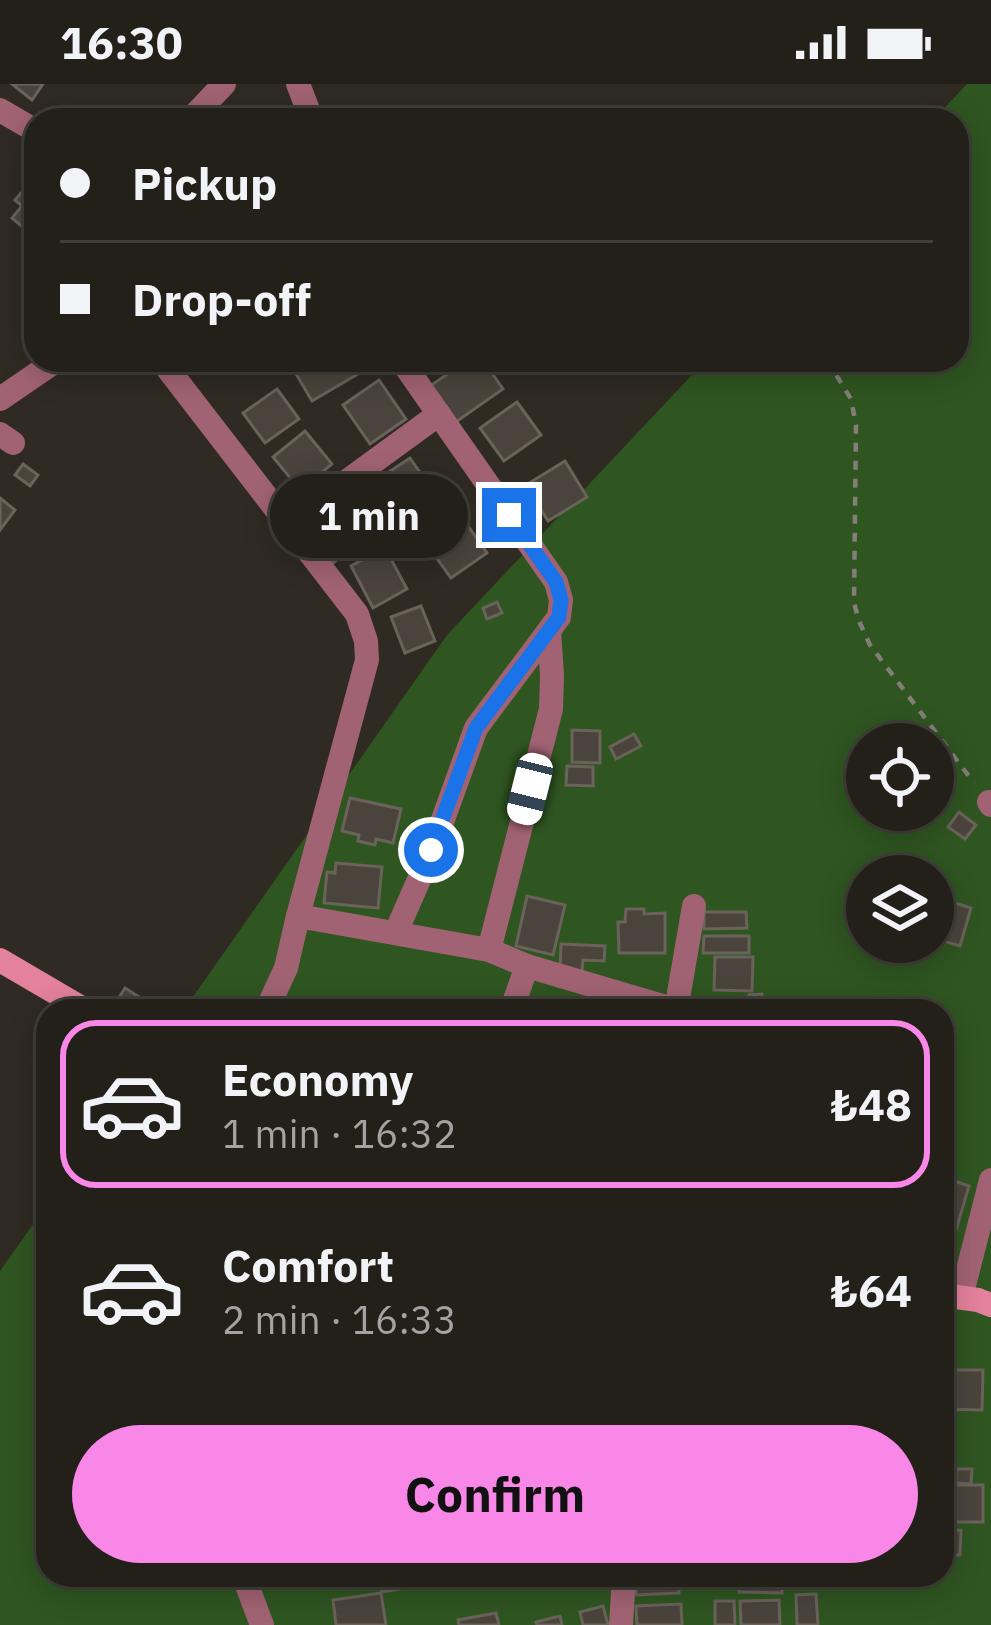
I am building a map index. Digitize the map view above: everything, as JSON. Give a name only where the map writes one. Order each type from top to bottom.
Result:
[{"type":"street","points":[[201,108],[224,84]]},
{"type":"street","points":[[0,399],[39,372]]},
{"type":"street","points":[[169,372],[357,614],[366,641],[367,660],[286,968],[272,999]]},
{"type":"street","points":[[396,932],[476,728],[559,617],[561,600],[556,582],[409,372]]},
{"type":"street","points":[[287,525],[439,414]]},
{"type":"street","points":[[489,950],[551,709],[549,631]]},
{"type":"street","points":[[678,999],[694,906]]},
{"type":"street","points":[[298,916],[489,950],[526,966],[638,999]]},
{"type":"street","points":[[0,960],[67,999]]},
{"type":"street","points":[[515,999],[526,966]]},
{"type":"street","points":[[954,1287],[991,1180]]},
{"type":"street","points":[[954,1297],[991,1305]]},
{"type":"street","points":[[248,1587],[262,1625]]},
{"type":"street","points":[[621,1625],[623,1587]]},
{"type":"path","points":[[834,372],[851,399],[856,425],[854,603],[859,621],[870,645],[990,804]]},
{"type":"green space","points":[[967,84],[991,84],[991,1625],[0,1625],[0,1271],[36,1220],[36,1587],[954,1587],[954,999],[191,999],[447,635],[695,372],[969,372],[969,108],[944,108]]},
{"type":"building","points":[[12,84],[43,84],[32,100]]},
{"type":"building","points":[[24,190],[24,228],[12,218],[22,206],[15,200]]},
{"type":"building","points":[[295,372],[357,372],[358,374],[312,401]]},
{"type":"building","points":[[450,372],[491,372],[503,389],[453,424],[427,388]]},
{"type":"building","points":[[379,380],[406,419],[370,444],[343,405]]},
{"type":"building","points":[[277,389],[299,419],[265,443],[243,413]]},
{"type":"building","points":[[517,402],[541,435],[504,461],[480,428]]},
{"type":"building","points":[[305,431],[332,464],[300,490],[273,457]]},
{"type":"building","points":[[410,458],[435,494],[399,519],[374,482]]},
{"type":"building","points":[[565,461],[587,497],[548,521],[526,485]]},
{"type":"building","points":[[23,464],[38,475],[30,486],[15,475]]},
{"type":"building","points":[[0,498],[15,510],[0,530]]},
{"type":"building","points":[[341,501],[368,532],[332,564],[305,532]]},
{"type":"building","points":[[447,512],[459,528],[466,523],[487,553],[451,578],[418,532]]},
{"type":"building","points":[[385,548],[407,589],[373,608],[351,566]]},
{"type":"building","points":[[497,602],[502,613],[487,619],[483,608]]},
{"type":"building","points":[[421,606],[435,641],[405,653],[391,617]]},
{"type":"building","points":[[572,730],[600,731],[600,763],[572,762]]},
{"type":"building","points":[[634,734],[641,746],[616,759],[610,747]]},
{"type":"building","points":[[567,766],[593,767],[593,786],[566,785]]},
{"type":"building","points":[[350,798],[401,809],[393,843],[358,841],[359,835],[342,831]]},
{"type":"building","points":[[959,812],[976,825],[965,839],[954,831]]},
{"type":"building","points":[[336,863],[382,867],[378,908],[324,903],[327,872],[335,873]]},
{"type":"building","points":[[527,896],[565,905],[553,955],[516,946]]},
{"type":"building","points":[[954,903],[971,908],[960,946],[954,944]]},
{"type":"building","points":[[626,909],[665,913],[665,953],[619,953],[618,922],[625,922]]},
{"type":"building","points":[[704,912],[746,912],[747,928],[704,929]]},
{"type":"building","points":[[704,936],[749,936],[749,953],[703,953]]},
{"type":"building","points":[[561,944],[605,946],[604,961],[583,960],[582,971],[560,970]]},
{"type":"building","points":[[715,957],[753,957],[752,991],[714,990]]},
{"type":"building","points":[[125,988],[142,999],[118,999]]},
{"type":"building","points":[[954,1181],[969,1186],[954,1237]]},
{"type":"building","points":[[954,1370],[983,1370],[982,1410],[954,1409]]},
{"type":"building","points":[[956,1469],[972,1469],[971,1484],[956,1483]]},
{"type":"building","points":[[954,1485],[983,1485],[983,1522],[954,1522]]},
{"type":"building","points":[[954,1530],[961,1530],[960,1555],[954,1555]]},
{"type":"building","points":[[636,1587],[679,1587],[679,1593],[636,1595]]},
{"type":"building","points":[[739,1587],[782,1587],[782,1593],[739,1592]]},
{"type":"building","points":[[381,1593],[386,1625],[336,1625],[333,1600]]},
{"type":"building","points":[[816,1594],[818,1625],[797,1625],[796,1595]]},
{"type":"building","points":[[779,1600],[780,1625],[741,1625],[740,1601]]},
{"type":"building","points":[[715,1601],[734,1601],[735,1625],[715,1625]]},
{"type":"building","points":[[681,1604],[682,1625],[637,1625],[636,1606]]},
{"type":"building","points":[[603,1606],[608,1625],[583,1625],[580,1612]]},
{"type":"building","points":[[496,1613],[499,1625],[459,1625],[458,1620]]},
{"type":"building","points":[[560,1616],[562,1625],[536,1622]]},
{"type":"route","points":[[431,850],[476,728],[559,617],[556,582],[509,515]]}]
